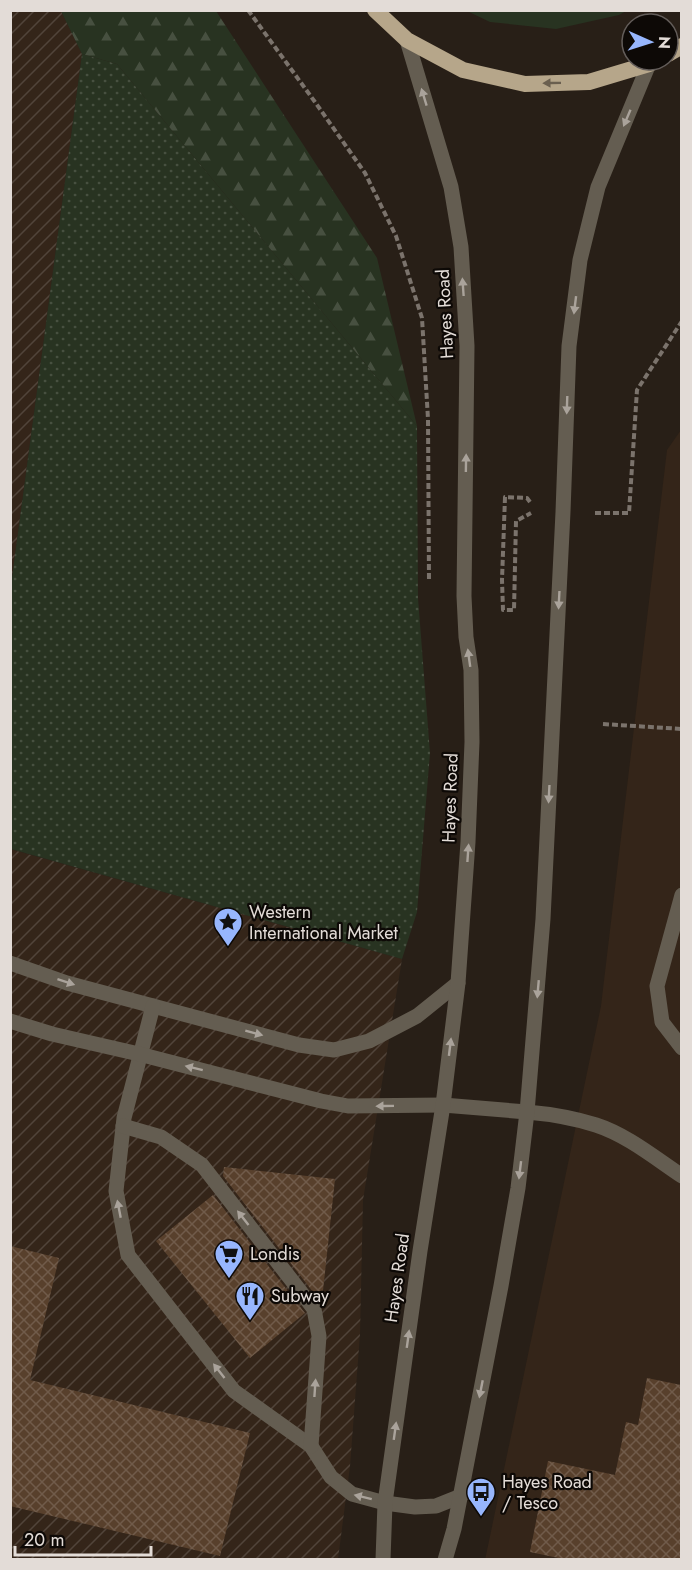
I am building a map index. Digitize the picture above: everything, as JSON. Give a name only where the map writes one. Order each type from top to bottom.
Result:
[{"type":"highway","points":[[375,10],[406,40],[463,69],[525,84],[589,82],[621,72]]},
{"type":"street","name":"Hayes Road","points":[[383,1560],[385,1503],[443,1105],[458,983],[468,842],[472,742],[471,670],[466,637],[464,596],[467,346],[461,248],[451,187],[406,40]]},
{"type":"street","points":[[446,1560],[461,1496],[501,1286],[518,1188],[527,1112],[543,919],[569,346],[580,260],[598,187],[649,72]]},
{"type":"street","points":[[681,895],[657,986],[662,1022],[681,1048]]},
{"type":"street","points":[[10,963],[67,983],[299,1045],[334,1050],[369,1041],[417,1016],[458,983]]},
{"type":"street","points":[[153,1006],[123,1126],[116,1191],[128,1255],[234,1391],[311,1446],[331,1477],[352,1494],[385,1503],[415,1507],[436,1506],[461,1496]]},
{"type":"street","points":[[10,1021],[52,1034],[348,1106],[443,1105],[549,1114],[598,1126],[623,1137],[681,1176]]},
{"type":"street","points":[[123,1126],[161,1137],[202,1165],[314,1309],[319,1336],[311,1446]]},
{"type":"path","points":[[248,10],[365,173],[396,236],[422,318],[428,419],[430,586]]},
{"type":"path","points":[[615,514],[629,513],[637,390],[681,321]]},
{"type":"path","points":[[532,504],[527,498],[506,497],[503,610],[514,610],[516,521],[536,511]]},
{"type":"path","points":[[603,724],[681,729]]},
{"type":"shaded area","points":[[11,11],[61,11],[82,54],[11,585]]},
{"type":"shaded area","points":[[681,430],[681,1559],[485,1560],[601,1006],[667,450]]},
{"type":"shaded area","points":[[10,849],[402,959],[363,1200],[360,1334],[350,1466],[338,1559],[11,1559]]},
{"type":"green space","points":[[61,11],[216,11],[377,258],[417,426],[117,64],[82,54]]},
{"type":"green space","points":[[467,11],[626,11],[620,12],[619,15],[556,29],[490,22]]},
{"type":"green space","points":[[82,54],[117,64],[417,426],[418,598],[430,753],[417,912],[402,959],[11,849],[11,585]]},
{"type":"building","points":[[224,1167],[335,1179],[322,1300],[320,1301],[223,1176]]},
{"type":"building","name":"Londis","points":[[213,1195],[305,1313],[250,1358],[156,1241]]},
{"type":"building","points":[[10,1246],[59,1258],[30,1380],[250,1433],[220,1556],[10,1506]]},
{"type":"building","points":[[647,1378],[681,1385],[681,1560],[568,1560],[530,1552],[548,1461],[615,1475],[626,1422],[638,1425]]},
{"type":"place","name":"Western International Market","points":[[228,948]]},
{"type":"place","name":"Londis","points":[[229,1280]]},
{"type":"place","name":"Subway","points":[[250,1322]]},
{"type":"place","name":"Hayes Road / Tesco","points":[[481,1518]]}]
